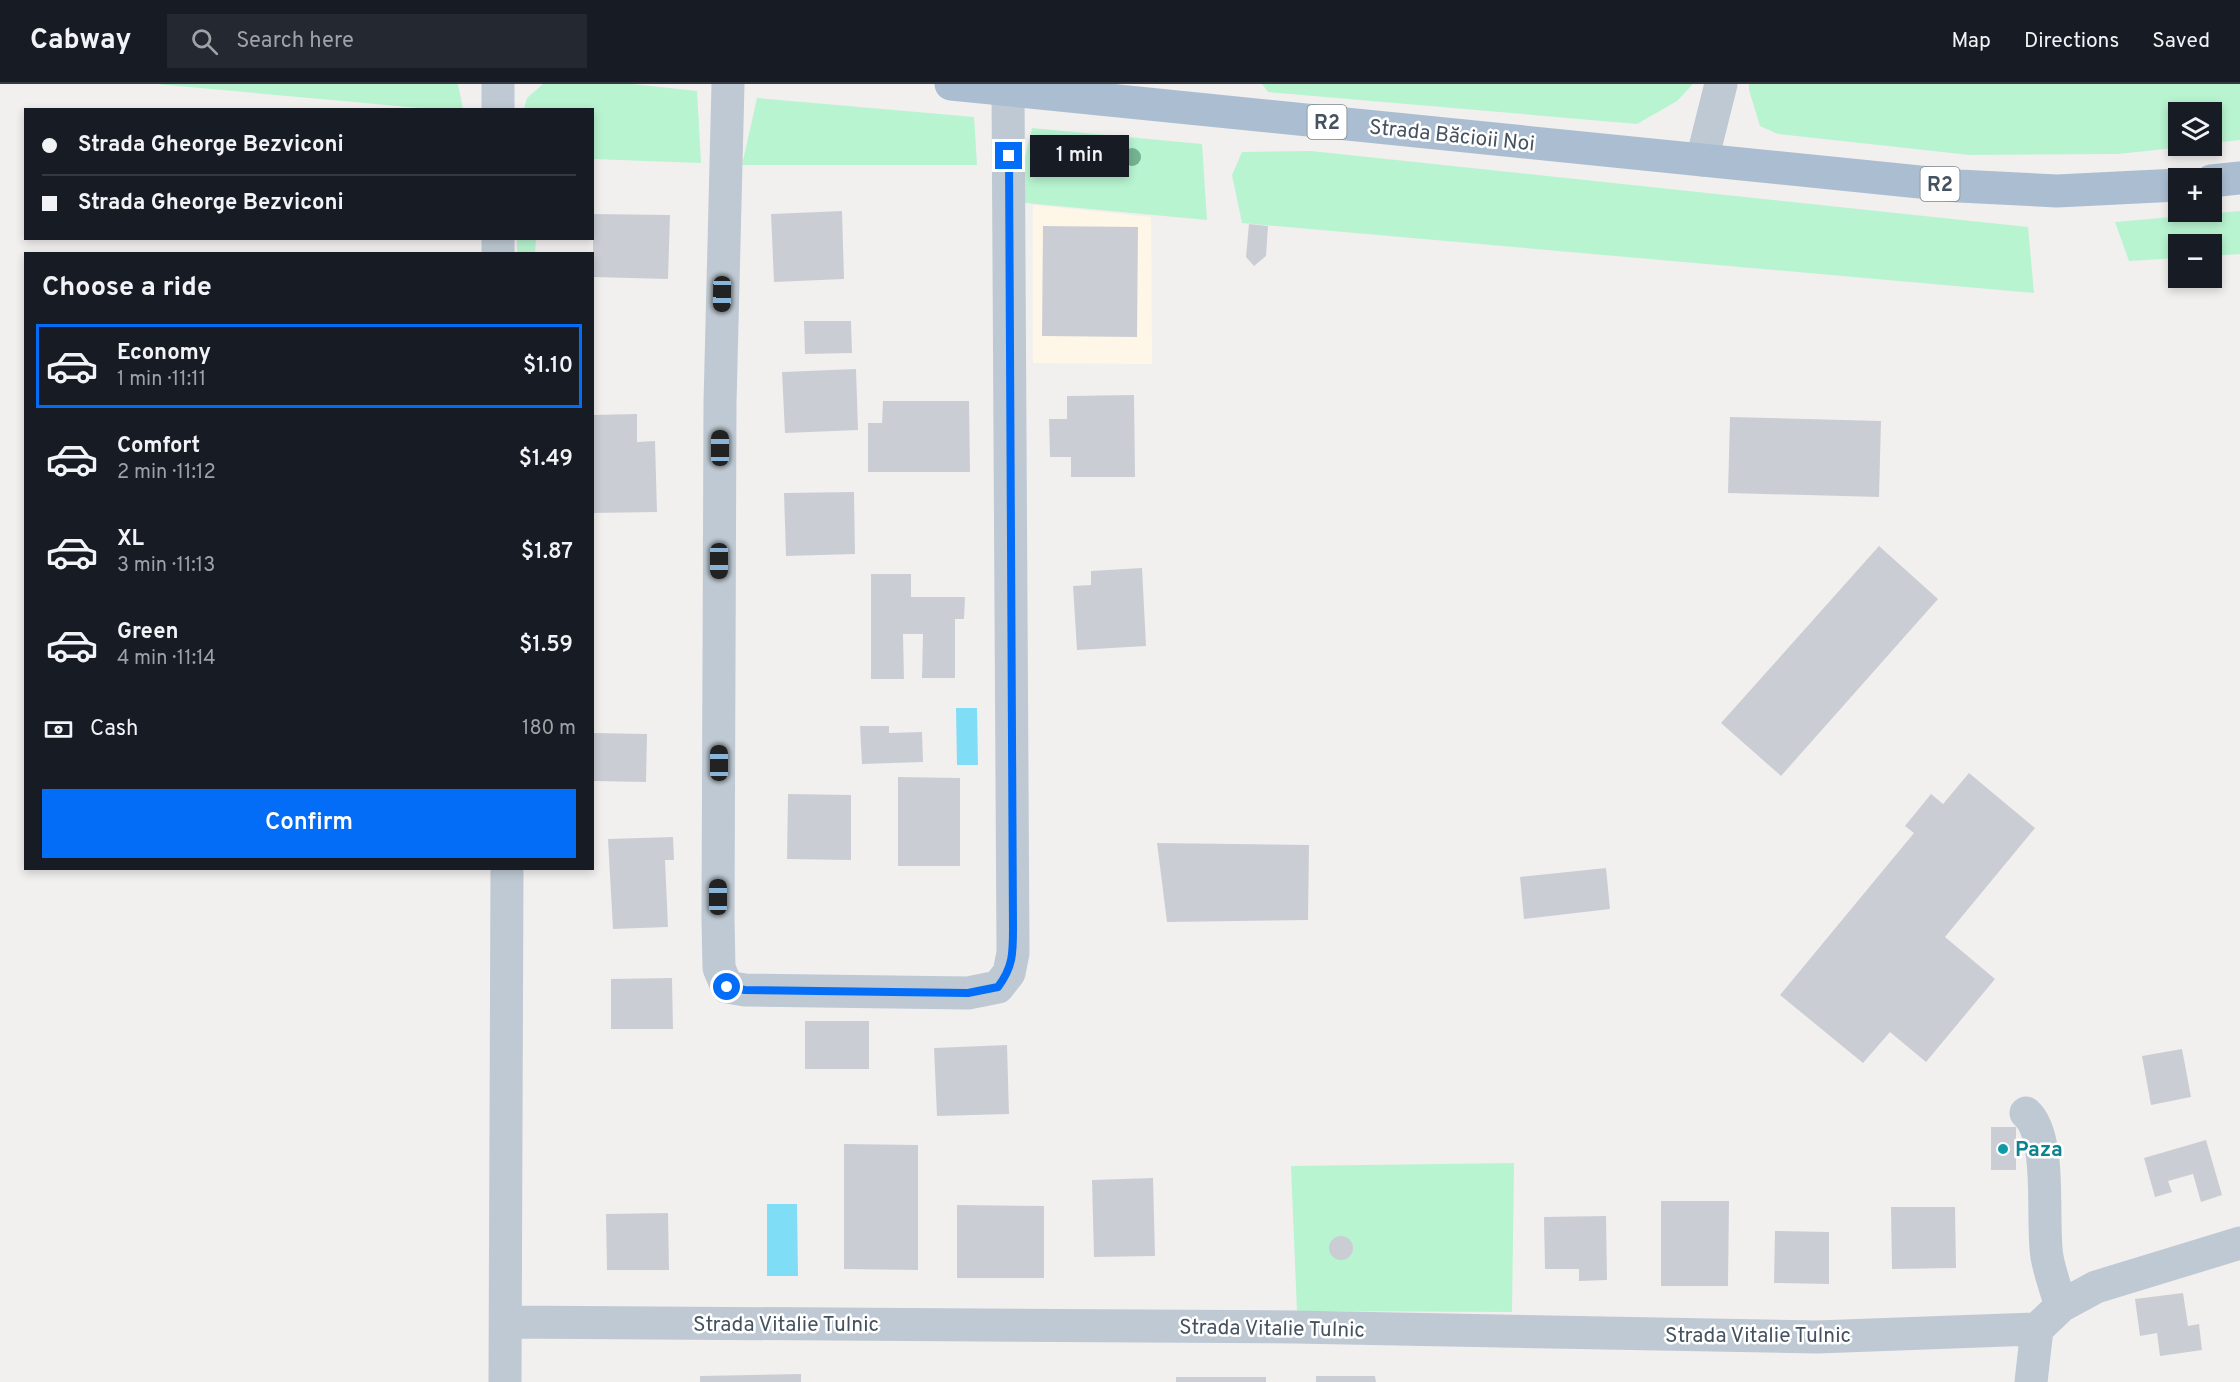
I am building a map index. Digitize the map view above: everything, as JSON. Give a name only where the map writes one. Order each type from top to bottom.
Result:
[{"type":"main road","name":"Strada Băcioii Noi","points":[[951,84],[1959,186],[2057,191],[2168,185]]},
{"type":"main road","points":[[2222,180],[2240,178]]},
{"type":"street","points":[[498,84],[498,108]]},
{"type":"street","points":[[728,84],[720,402],[718,919],[719,968],[727,987],[745,990],[968,993],[998,987],[1009,973],[1013,953],[1013,929],[1008,88]]},
{"type":"street","points":[[1702,159],[1721,84]]},
{"type":"street","points":[[505,1382],[507,870]]},
{"type":"street","points":[[2026,1113],[2033,1119],[2041,1147],[2047,1256],[2061,1306]]},
{"type":"street","points":[[2031,1382],[2037,1329],[2061,1306],[2096,1287],[2240,1244]]},
{"type":"street","name":"Strada Vitalie Tulnic","points":[[507,1322],[1282,1327],[1816,1337],[2037,1329]]},
{"type":"shaded area","points":[[1033,205],[1151,217],[1152,364],[1033,363]]},
{"type":"green space","points":[[156,84],[458,84],[463,108],[420,108]]},
{"type":"green space","points":[[543,84],[632,84],[697,91],[701,163],[594,159],[594,108],[524,108],[527,98]]},
{"type":"green space","points":[[1262,84],[1693,84],[1677,101],[1637,124],[1268,92]]},
{"type":"green space","points":[[1749,84],[2240,84],[2240,140],[2222,142],[2222,102],[2168,102],[2168,149],[2118,154],[1970,155],[1778,134],[1760,126]]},
{"type":"green space","points":[[757,98],[974,117],[977,165],[742,165]]},
{"type":"green space","points":[[1032,128],[1202,144],[1207,220],[1025,203],[1024,161]]},
{"type":"green space","points":[[1311,151],[2028,227],[2034,293],[1242,223],[1232,175],[1242,152]]},
{"type":"green space","points":[[2240,211],[2240,254],[2222,255],[2222,234],[2168,234],[2168,259],[2129,261],[2115,222],[2168,217],[2168,222],[2222,222],[2222,213]]},
{"type":"green space","points":[[517,240],[536,240],[535,252],[517,252]]},
{"type":"green space","points":[[1514,1163],[1512,1312],[1297,1311],[1291,1166]]},
{"type":"water","points":[[956,708],[977,708],[978,765],[957,765]]},
{"type":"water","points":[[767,1204],[797,1204],[798,1276],[767,1276]]},
{"type":"building","points":[[842,211],[844,279],[774,282],[771,214]]},
{"type":"building","points":[[594,214],[670,215],[668,279],[594,277]]},
{"type":"building","points":[[1249,224],[1268,226],[1266,256],[1254,266],[1246,257]]},
{"type":"building","points":[[1043,226],[1138,227],[1137,337],[1042,336]]},
{"type":"building","points":[[804,321],[851,321],[852,353],[805,354]]},
{"type":"building","points":[[856,369],[858,430],[785,433],[782,372]]},
{"type":"building","points":[[1134,395],[1135,477],[1071,477],[1071,457],[1050,457],[1049,419],[1067,419],[1067,396]]},
{"type":"building","points":[[883,401],[969,401],[970,472],[868,472],[868,423],[882,423]]},
{"type":"building","points":[[637,414],[637,442],[655,441],[657,512],[594,513],[594,415]]},
{"type":"building","points":[[1730,417],[1881,421],[1879,497],[1728,493]]},
{"type":"building","points":[[854,492],[855,554],[786,556],[784,493]]},
{"type":"building","points":[[1879,546],[1938,599],[1781,776],[1721,723]]},
{"type":"building","points":[[1142,568],[1146,646],[1077,650],[1073,586],[1091,585],[1091,571]]},
{"type":"building","points":[[871,574],[911,574],[911,597],[965,597],[964,619],[955,619],[955,678],[922,678],[923,634],[903,634],[904,679],[871,679]]},
{"type":"building","points":[[860,726],[889,726],[889,733],[922,732],[923,762],[862,764]]},
{"type":"building","points":[[594,733],[647,734],[646,782],[594,781]]},
{"type":"building","points":[[1969,773],[2035,828],[1945,937],[1995,979],[1926,1062],[1890,1032],[1863,1063],[1780,995],[1914,833],[1905,826],[1931,794],[1943,804]]},
{"type":"building","points":[[898,777],[960,778],[960,866],[898,866]]},
{"type":"building","points":[[788,794],[851,795],[851,860],[787,859]]},
{"type":"building","points":[[673,837],[674,860],[665,860],[668,927],[613,929],[608,839]]},
{"type":"building","points":[[1157,843],[1309,845],[1308,920],[1167,922]]},
{"type":"building","points":[[1606,868],[1610,909],[1524,919],[1520,877]]},
{"type":"building","points":[[672,978],[673,1029],[611,1029],[611,979]]},
{"type":"building","points":[[805,1021],[869,1021],[869,1069],[805,1069]]},
{"type":"building","points":[[1007,1045],[1009,1114],[937,1116],[934,1048]]},
{"type":"building","points":[[2182,1049],[2191,1097],[2151,1105],[2142,1056]]},
{"type":"building","name":"Paza","points":[[1991,1127],[2016,1127],[2016,1170],[1991,1170]]},
{"type":"building","points":[[2206,1140],[2222,1195],[2201,1202],[2193,1174],[2168,1181],[2172,1192],[2155,1197],[2144,1158]]},
{"type":"building","points":[[844,1144],[918,1145],[918,1270],[844,1269]]},
{"type":"building","points":[[1153,1178],[1155,1256],[1094,1257],[1092,1180]]},
{"type":"building","points":[[1661,1201],[1729,1201],[1728,1286],[1661,1286]]},
{"type":"building","points":[[957,1205],[1044,1206],[1044,1278],[957,1278]]},
{"type":"building","points":[[1891,1207],[1955,1207],[1956,1268],[1892,1269]]},
{"type":"building","points":[[668,1213],[669,1270],[607,1270],[606,1214]]},
{"type":"building","points":[[1606,1216],[1607,1280],[1579,1281],[1579,1269],[1545,1269],[1544,1217]]},
{"type":"building","points":[[1775,1231],[1829,1232],[1829,1284],[1774,1283]]},
{"type":"building","points":[[1341,1236],[1350,1239],[1353,1248],[1350,1257],[1341,1260],[1332,1257],[1329,1248],[1332,1239]]},
{"type":"building","points":[[2183,1293],[2188,1326],[2199,1324],[2202,1350],[2160,1356],[2157,1333],[2140,1336],[2135,1299]]},
{"type":"building","points":[[801,1374],[801,1382],[700,1382],[700,1376]]},
{"type":"building","points":[[1316,1376],[1375,1376],[1376,1382],[1316,1382]]},
{"type":"building","points":[[1176,1377],[1266,1377],[1266,1382],[1176,1382]]},
{"type":"place","name":"Paza","points":[[2003,1149]]},
{"type":"route","points":[[727,987],[745,990],[968,993],[998,987],[1009,973],[1013,953],[1009,156]]}]
